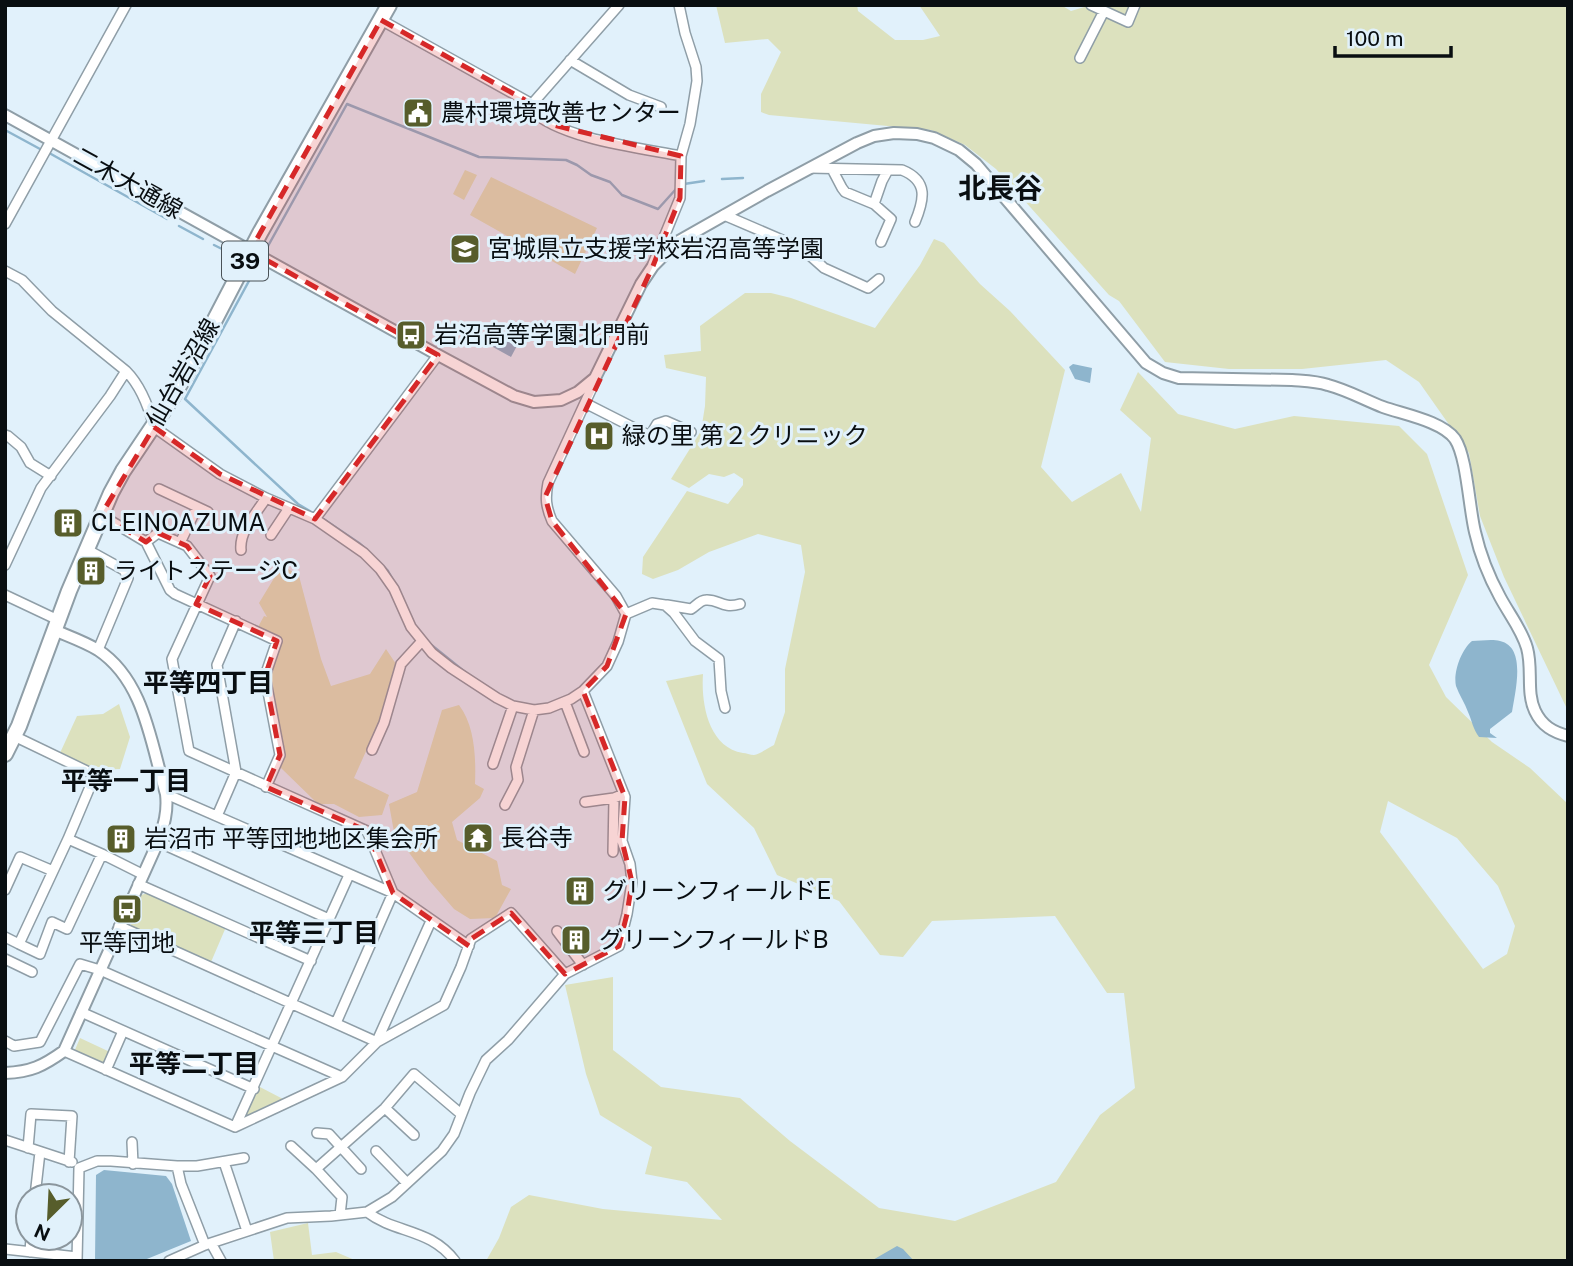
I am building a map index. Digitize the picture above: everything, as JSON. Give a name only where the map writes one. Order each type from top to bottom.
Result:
[{"type":"main road","name":"仙台岩沼線","points":[[5,754],[10,733],[86,549],[123,471],[195,358],[250,251],[389,5]]},
{"type":"street","points":[[5,224],[126,5]]},
{"type":"street","points":[[619,5],[531,104],[531,110],[538,117],[570,132],[681,156]]},
{"type":"street","points":[[653,266],[680,198],[681,156],[690,124],[697,81],[696,67],[679,5]]},
{"type":"street","points":[[1091,5],[1128,22],[1135,5]]},
{"type":"street","points":[[1080,58],[1104,11]]},
{"type":"street","points":[[380,20],[531,104]]},
{"type":"street","points":[[570,60],[629,95],[661,107]]},
{"type":"street","name":"二木大通線","points":[[5,116],[514,396],[534,401],[561,400],[578,392],[595,379],[641,284],[653,266],[677,242],[857,143],[884,134],[917,134],[943,142],[959,150],[976,164],[1146,363],[1156,370],[1179,378],[1300,380],[1329,385],[1429,422],[1450,434],[1461,452],[1479,547],[1499,596],[1527,648],[1531,693],[1536,713],[1547,727],[1568,736]]},
{"type":"street","points":[[810,168],[902,170],[911,174],[919,183],[923,195],[915,222]]},
{"type":"street","points":[[832,169],[845,192],[874,204],[891,219],[881,242]]},
{"type":"street","points":[[874,204],[888,170]]},
{"type":"street","points":[[724,215],[796,246],[824,268],[868,288],[879,279]]},
{"type":"street","points":[[5,271],[22,279],[52,311],[134,379],[153,427],[220,474],[315,519],[355,547],[380,569],[394,589],[411,627],[432,653],[497,698],[513,706],[534,710],[565,702],[583,691],[607,666],[626,614],[617,596],[552,521],[545,497],[548,483],[601,368]]},
{"type":"street","points":[[315,519],[438,355]]},
{"type":"street","points":[[5,565],[41,488],[126,371]]},
{"type":"street","points":[[585,403],[650,436],[657,424],[666,421],[691,432]]},
{"type":"street","points":[[5,435],[21,447],[30,463],[51,476]]},
{"type":"street","points":[[159,489],[208,512]]},
{"type":"street","points":[[241,550],[240,541],[243,534],[266,498]]},
{"type":"street","points":[[180,543],[197,507]]},
{"type":"street","points":[[271,535],[289,508]]},
{"type":"street","points":[[101,515],[146,542],[170,590],[278,641],[265,676],[280,755],[266,786]]},
{"type":"street","points":[[146,542],[158,533],[187,546],[210,576],[172,659],[189,751],[367,831],[393,893],[335,1023]]},
{"type":"street","points":[[86,549],[124,570],[128,578],[97,650]]},
{"type":"street","points":[[5,595],[97,650],[113,662],[126,677],[141,704],[166,794],[167,817]]},
{"type":"street","points":[[626,614],[652,603],[691,609],[706,600],[730,607],[740,604]]},
{"type":"street","points":[[665,605],[695,640],[719,659],[720,691],[725,708]]},
{"type":"street","points":[[218,816],[236,772],[217,665],[236,621]]},
{"type":"street","points":[[372,750],[384,723],[401,664],[422,641]]},
{"type":"street","points":[[169,1261],[208,1244],[287,1219],[367,1212],[392,1196],[442,1151],[454,1134],[486,1060],[508,1040],[565,974],[619,946],[632,882],[630,864],[622,841],[625,797],[583,691]]},
{"type":"street","points":[[565,702],[584,752]]},
{"type":"street","points":[[493,764],[513,706]]},
{"type":"street","points":[[505,805],[518,780],[516,767],[534,710]]},
{"type":"street","points":[[10,733],[95,775],[19,944]]},
{"type":"street","points":[[166,794],[393,893],[469,946]]},
{"type":"street","points":[[585,802],[624,794]]},
{"type":"street","points":[[613,852],[614,798]]},
{"type":"street","points":[[5,1073],[33,1069],[64,1051],[167,817],[174,805],[180,802],[188,804]]},
{"type":"street","points":[[68,839],[102,854],[140,879],[311,961]]},
{"type":"street","points":[[158,842],[329,919]]},
{"type":"street","points":[[5,937],[40,954],[52,922],[67,929],[102,854]]},
{"type":"street","points":[[5,890],[20,858],[53,871]]},
{"type":"street","points":[[235,1127],[349,875]]},
{"type":"street","points":[[64,1051],[235,1127],[342,1077],[377,1042],[444,1005],[471,939],[511,913],[565,974]]},
{"type":"street","points":[[377,1042],[431,921]]},
{"type":"street","points":[[119,926],[377,1042]]},
{"type":"street","points":[[557,931],[583,965]]},
{"type":"street","points":[[5,959],[32,972]]},
{"type":"street","points":[[5,1041],[14,1046],[40,1042],[80,964],[100,970],[342,1077]]},
{"type":"street","points":[[81,1012],[254,1089]]},
{"type":"street","points":[[106,1070],[123,1031]]},
{"type":"street","points":[[316,1170],[385,1108],[414,1074],[461,1114]]},
{"type":"street","points":[[385,1108],[414,1135]]},
{"type":"street","points":[[28,1148],[31,1114],[72,1116],[69,1162]]},
{"type":"street","points":[[317,1132],[329,1134],[361,1169]]},
{"type":"street","points":[[5,1140],[79,1168]]},
{"type":"street","points":[[132,1142],[133,1164]]},
{"type":"street","points":[[291,1146],[342,1198],[340,1215]]},
{"type":"street","points":[[376,1151],[407,1183]]},
{"type":"street","points":[[37,1182],[40,1152]]},
{"type":"street","points":[[79,1168],[97,1161],[197,1166],[244,1158]]},
{"type":"street","points":[[224,1162],[247,1231]]},
{"type":"street","points":[[177,1166],[181,1184],[208,1244],[221,1261]]},
{"type":"street","points":[[30,1252],[77,1259],[79,1168]]},
{"type":"street","points":[[367,1212],[441,1245],[455,1261]]},
{"type":"highlighted area","points":[[381,20],[532,104],[538,117],[553,125],[681,156],[680,198],[653,266],[545,497],[552,521],[626,614],[607,666],[583,691],[625,797],[622,841],[632,882],[627,914],[619,946],[565,974],[511,913],[471,939],[469,946],[393,893],[367,831],[266,787],[280,755],[265,676],[277,641],[196,604],[210,576],[187,546],[158,533],[146,542],[101,515],[154,427],[220,474],[315,519],[438,355],[250,251]]},
{"type":"green space","points":[[716,5],[857,5],[858,11],[895,40],[923,40],[940,36],[919,5],[1061,5],[1071,11],[1091,5],[1568,5],[1568,711],[1504,577],[1480,516],[1469,453],[1419,382],[1386,360],[1302,369],[1229,369],[1165,362],[1119,301],[1109,295],[996,169],[965,145],[931,130],[769,115],[761,112],[761,94],[781,52],[768,39],[725,43]]},
{"type":"green space","points":[[465,170],[477,175],[464,200],[453,194]]},
{"type":"green space","points":[[491,177],[597,228],[575,274],[470,215]]},
{"type":"green space","points":[[934,239],[944,243],[980,284],[1010,311],[1065,370],[1041,467],[1072,502],[1121,473],[1141,512],[1151,438],[1120,410],[1138,372],[1178,414],[1235,429],[1294,416],[1399,426],[1427,454],[1468,575],[1429,665],[1446,697],[1492,742],[1530,768],[1568,804],[1568,1261],[486,1261],[499,1238],[511,1207],[529,1195],[603,1209],[722,1220],[687,1182],[645,1174],[652,1147],[600,1115],[586,1074],[565,985],[613,977],[613,1050],[661,1087],[740,1098],[790,1141],[879,1208],[955,1221],[1056,1182],[1100,1115],[1135,1088],[1124,993],[1107,993],[1055,916],[932,921],[903,957],[880,955],[839,901],[777,875],[754,828],[707,784],[666,681],[703,674],[703,698],[709,722],[714,733],[731,749],[754,755],[774,745],[785,712],[785,669],[805,572],[801,545],[758,534],[709,552],[678,570],[653,579],[642,574],[643,557],[687,491],[728,504],[743,485],[743,479],[734,473],[724,477],[709,474],[689,488],[671,479],[701,431],[706,377],[666,368],[664,355],[701,351],[700,326],[745,293],[771,293],[791,298],[875,328],[920,265]],"holes":[[[1388,801],[1457,838],[1498,886],[1515,926],[1507,954],[1483,969],[1380,832]]]},
{"type":"green space","points":[[282,565],[299,576],[331,686],[370,674],[386,649],[396,664],[380,720],[354,778],[389,795],[382,815],[359,817],[334,804],[318,804],[281,768],[283,741],[269,684],[280,639],[258,627],[264,616],[267,617],[259,603]]},
{"type":"green space","points":[[119,704],[130,737],[120,769],[96,770],[60,753],[77,716],[103,714]]},
{"type":"green space","points":[[459,705],[471,732],[475,753],[475,784],[484,789],[480,798],[452,822],[457,840],[497,861],[502,885],[511,889],[495,918],[470,919],[454,909],[394,832],[389,804],[417,792],[442,710]]},
{"type":"green space","points":[[148,893],[226,927],[211,962],[132,928],[130,921],[141,895]]},
{"type":"green space","points":[[80,1038],[110,1052],[104,1066],[74,1052]]},
{"type":"green space","points":[[258,1086],[283,1099],[243,1117]]},
{"type":"green space","points":[[308,1223],[312,1255],[336,1252],[357,1261],[274,1261],[270,1232]]},
{"type":"water","points":[[492,327],[519,342],[511,357],[484,342]]},
{"type":"water","points":[[1073,364],[1092,368],[1090,383],[1075,379],[1069,367]]},
{"type":"water","points":[[1472,641],[1500,641],[1514,652],[1517,682],[1512,712],[1490,729],[1490,733],[1497,738],[1479,737],[1456,686],[1459,662]]},
{"type":"water","points":[[104,1170],[166,1176],[172,1184],[191,1241],[142,1261],[95,1261],[96,1175]]},
{"type":"water","points":[[897,1246],[914,1261],[871,1261]]},
{"type":"waterway","points":[[268,246],[347,104],[479,157],[566,160],[591,175],[610,182],[622,195],[658,209],[676,189]]},
{"type":"waterway","points":[[5,130],[40,149]]},
{"type":"waterway","points":[[51,154],[167,219]]},
{"type":"waterway","points":[[722,179],[743,178]]},
{"type":"waterway","points":[[684,184],[704,181]]},
{"type":"waterway","points":[[179,226],[203,239]]},
{"type":"waterway","points":[[214,245],[222,249]]},
{"type":"waterway","points":[[256,268],[185,399],[298,504],[313,513]]},
{"type":"waterway","points":[[322,518],[366,549]]},
{"type":"waterway","points":[[378,561],[393,580]]},
{"type":"waterway","points":[[429,643],[465,672]]},
{"type":"place","name":"農村環境改善センター","points":[[418,113]]},
{"type":"place","name":"宮城県立支援学校岩沼高等学園","points":[[465,249]]},
{"type":"place","name":"岩沼高等学園北門前","points":[[411,335]]},
{"type":"place","name":"緑の里 第２クリニック","points":[[599,436]]},
{"type":"place","name":"CLEINOAZUMA","points":[[68,523]]},
{"type":"place","name":"ライトステージC","points":[[91,571]]},
{"type":"place","name":"長谷寺","points":[[478,838]]},
{"type":"place","name":"岩沼市 平等団地地区集会所","points":[[121,839]]},
{"type":"place","name":"グリーンフィールドE","points":[[580,891]]},
{"type":"place","name":"平等団地","points":[[127,909]]},
{"type":"place","name":"グリーンフィールドB","points":[[576,940]]},
{"type":"district","name":"北長谷","points":[[1000,188]]},
{"type":"district","name":"平等四丁目","points":[[208,683]]},
{"type":"district","name":"平等一丁目","points":[[126,781]]},
{"type":"district","name":"平等三丁目","points":[[314,933]]},
{"type":"district","name":"平等二丁目","points":[[194,1064]]}]
